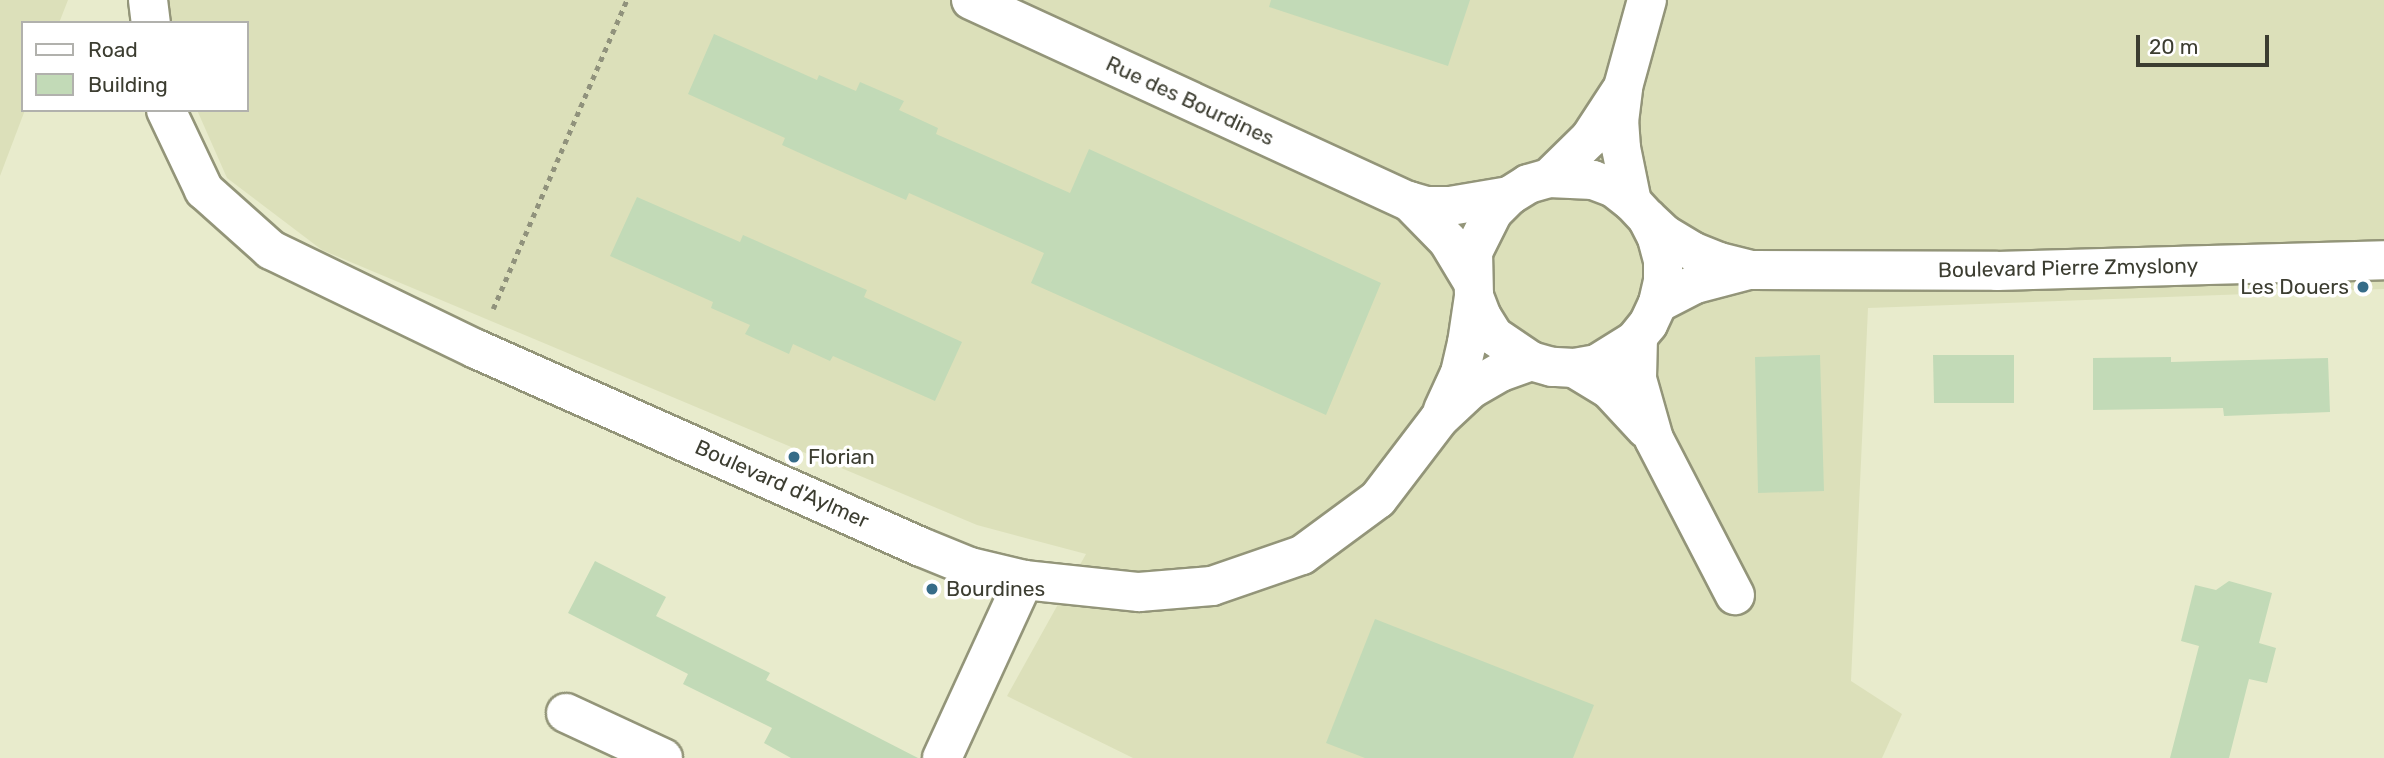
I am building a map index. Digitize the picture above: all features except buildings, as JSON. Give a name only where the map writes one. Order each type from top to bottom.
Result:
[{"type":"street","points":[[148,0],[151,21]]},
{"type":"street","name":"Rue des Bourdines","points":[[971,0],[1409,201],[1450,206],[1509,196]]},
{"type":"street","points":[[1639,210],[1621,148],[1619,122],[1623,87],[1647,0]]},
{"type":"street","points":[[1549,178],[1590,138],[1623,87]]},
{"type":"street","name":"Boulevard d'Aylmer","points":[[167,112],[204,190],[271,250],[476,349],[920,547],[970,567],[1024,580],[1139,592],[1212,586],[1302,555],[1378,499],[1439,419],[1471,389],[1531,361]]},
{"type":"street","points":[[1549,178],[1593,180],[1614,188],[1639,210],[1657,238],[1663,260],[1658,303],[1638,337],[1617,354],[1597,364],[1574,368],[1552,367],[1531,361],[1494,335],[1482,317],[1473,288],[1473,251],[1480,231],[1493,212],[1509,196],[1528,184],[1549,178]]},
{"type":"street","name":"Rue des Bourdines","points":[[1409,201],[1448,240],[1473,288]]},
{"type":"street","name":"Boulevard Pierre Zmyslony","points":[[1639,210],[1664,234],[1692,251],[1718,262],[1751,270],[1997,271],[2384,260]]},
{"type":"street","name":"Boulevard Pierre Zmyslony","points":[[1658,303],[1695,284],[1751,270]]},
{"type":"street","name":"Boulevard d'Aylmer","points":[[1439,419],[1460,373],[1473,288]]},
{"type":"street","points":[[1638,337],[1637,379],[1654,439]]},
{"type":"street","points":[[1574,368],[1610,390],[1631,409],[1654,439],[1735,595]]},
{"type":"street","points":[[942,758],[1024,580]]},
{"type":"street","points":[[566,713],[663,758]]},
{"type":"path","points":[[476,349],[627,0]]},
{"type":"shaded area","points":[[0,0],[68,0],[60,21],[21,21],[21,112],[24,112],[0,176]]},
{"type":"shaded area","points":[[169,0],[2384,0],[2384,289],[1868,308],[1851,681],[1902,714],[1882,758],[1133,758],[1007,696],[1086,554],[977,525],[322,250],[227,178],[198,112],[248,112],[248,21],[172,21]]},
{"type":"place","name":"Les Douers","points":[[2363,287]]},
{"type":"place","name":"Florian","points":[[794,457]]},
{"type":"place","name":"Bourdines","points":[[932,589]]}]
